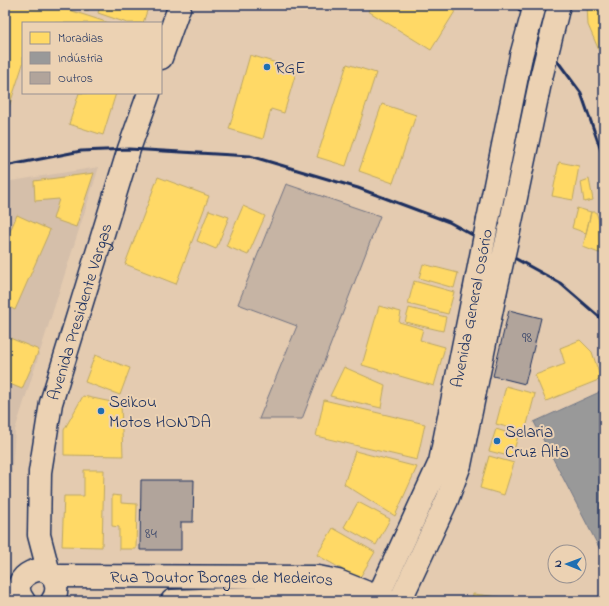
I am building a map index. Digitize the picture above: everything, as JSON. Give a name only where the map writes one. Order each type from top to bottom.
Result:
[{"type":"main road","points":[[162,55],[180,5]]},
{"type":"main road","name":"Avenida General Osório","points":[[400,601],[447,500],[460,465],[466,385],[484,293],[488,220],[521,56],[535,5]]},
{"type":"main road","name":"Avenida General Osório","points":[[484,293],[509,231],[541,78],[559,5]]},
{"type":"main road","name":"Avenida Presidente Vargas","points":[[26,582],[39,535],[40,472],[51,404],[129,149],[148,94]]},
{"type":"main road","name":"Avenida General Osório","points":[[381,600],[440,462],[466,385]]},
{"type":"main road","name":"Rua Doutor Borges de Medeiros","points":[[26,582],[106,575],[331,592],[381,600]]},
{"type":"main road","points":[[26,582],[56,583],[56,591],[52,601]]},
{"type":"main road","name":"Rua Doutor Borges de Medeiros","points":[[172,601],[331,592]]},
{"type":"shaded area","points":[[99,167],[15,430],[6,551],[5,182]]},
{"type":"shaded area","points":[[286,184],[380,216],[302,419],[259,419],[297,326],[238,304]]},
{"type":"building: Moradias","points":[[5,5],[54,5],[106,22],[22,22],[22,67],[5,119]]},
{"type":"building: Moradias","points":[[72,5],[90,5],[88,11]]},
{"type":"building: Moradias","points":[[100,5],[149,5],[143,22],[124,22],[98,13]]},
{"type":"building: Moradias","points":[[372,5],[459,5],[431,50],[368,11]]},
{"type":"building: Moradias","points":[[587,5],[604,5],[604,62],[588,25]]},
{"type":"building: Moradias","points":[[250,55],[297,69],[284,113],[271,109],[263,139],[229,129]]},
{"type":"building: Moradias","points":[[347,64],[376,73],[346,166],[317,157]]},
{"type":"building: Moradias","points":[[79,94],[116,94],[103,135],[69,124]]},
{"type":"building: Moradias","points":[[382,104],[416,115],[393,183],[359,171]]},
{"type":"building: Moradias","points":[[559,162],[579,166],[573,200],[552,196]]},
{"type":"building: Moradias","points":[[94,173],[76,227],[53,219],[59,199],[35,201],[34,181]]},
{"type":"building: Moradias","points":[[158,177],[209,196],[176,284],[125,264]]},
{"type":"building: Moradias","points":[[589,179],[593,200],[584,202],[581,182]]},
{"type":"building: Moradias","points":[[243,206],[265,216],[248,255],[226,246]]},
{"type":"building: Moradias","points":[[577,208],[591,212],[586,233],[572,228]]},
{"type":"building: Moradias","points":[[209,210],[229,217],[216,249],[197,241]]},
{"type":"building: Moradias","points":[[591,212],[596,212],[604,235],[604,252],[599,253],[583,247]]},
{"type":"building: Moradias","points":[[17,215],[50,230],[15,310],[5,305],[5,243]]},
{"type":"building: Moradias","points":[[423,264],[458,273],[454,288],[419,278]]},
{"type":"building: Moradias","points":[[414,281],[454,292],[448,314],[408,304]]},
{"type":"building: Moradias","points":[[379,306],[401,312],[399,322],[423,329],[420,340],[445,347],[434,386],[362,365]]},
{"type":"building: Moradias","points":[[409,308],[446,317],[443,331],[405,322]]},
{"type":"building: Moradias","points":[[5,336],[39,350],[22,389],[5,382]]},
{"type":"building: Moradias","points":[[580,340],[592,352],[601,379],[546,401],[535,375],[565,364],[560,348]]},
{"type":"building: Moradias","points":[[95,355],[130,368],[120,395],[85,382]]},
{"type":"building: Moradias","points":[[344,367],[385,385],[381,408],[330,396]]},
{"type":"building: Moradias","points":[[506,386],[535,394],[525,432],[496,424]]},
{"type":"building: Moradias","points":[[83,396],[121,404],[123,456],[64,455],[64,430]]},
{"type":"building: Moradias","points":[[324,400],[425,424],[417,460],[316,436]]},
{"type":"building: Moradias","points":[[496,429],[518,436],[512,457],[489,451]]},
{"type":"building: Moradias","points":[[355,451],[417,467],[395,516],[344,484]]},
{"type":"building: Moradias","points":[[489,456],[514,463],[504,495],[480,488]]},
{"type":"building: Moradias","points":[[84,470],[104,470],[102,547],[62,546],[64,496],[84,496]]},
{"type":"building: Moradias","points":[[112,495],[121,496],[121,503],[137,504],[136,549],[119,549],[119,527],[112,526]]},
{"type":"building: Moradias","points":[[358,502],[390,519],[376,545],[344,527]]},
{"type":"building: Moradias","points":[[333,528],[375,552],[359,579],[317,555]]},
{"type":"building: Moradias","points":[[473,594],[500,597],[500,601],[472,601]]},
{"type":"building: Indústria","points":[[604,390],[604,557],[534,422]]},
{"type":"building: Outros","points":[[509,310],[541,318],[525,384],[493,376]]},
{"type":"building: Outros","points":[[141,480],[194,480],[193,522],[181,522],[181,550],[140,550]]},
{"type":"railway","points":[[516,5],[581,93],[604,159]]},
{"type":"railway","points":[[5,166],[81,151],[129,149],[250,156],[358,188],[449,222],[560,283],[604,321]]},
{"type":"place","name":"RGE","points":[[267,67]]},
{"type":"place","name":"Seikou Motos HONDA","points":[[101,411]]},
{"type":"place","name":"Selaria Cruz Alta","points":[[497,441]]}]
